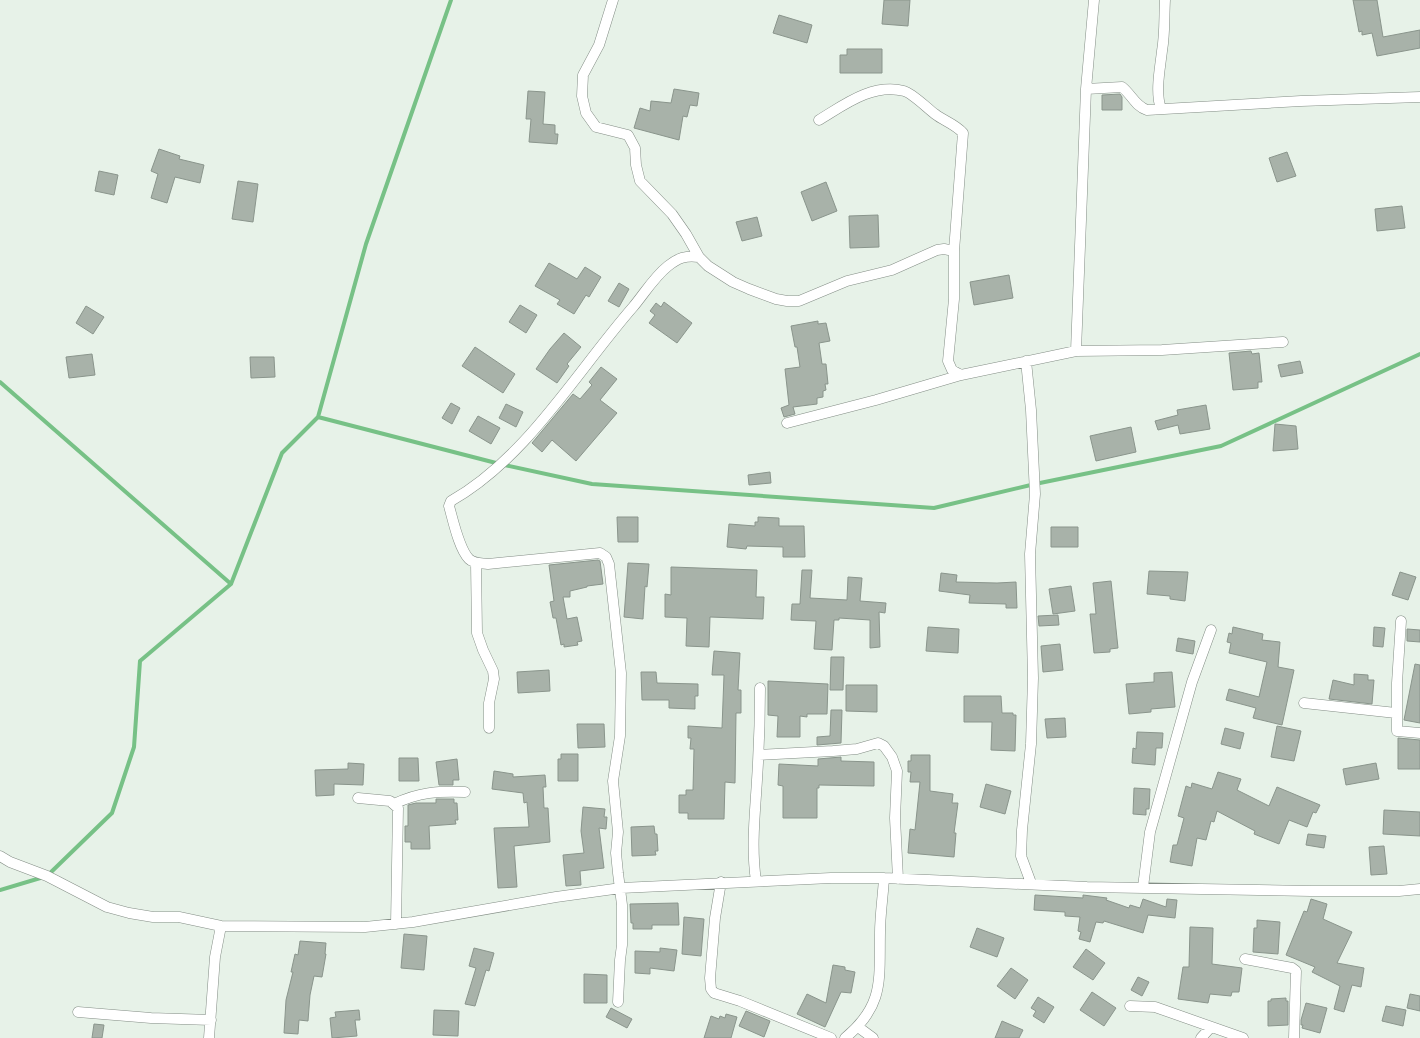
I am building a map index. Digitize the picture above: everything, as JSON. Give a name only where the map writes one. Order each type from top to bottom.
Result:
[{"type":"street","points":[[613,0],[600,45],[583,75],[582,96],[586,114],[596,127],[628,135],[635,148],[636,165],[640,181],[660,204],[672,214],[699,256],[708,266],[733,282],[776,299],[787,301],[799,300],[847,281],[892,270],[937,250],[954,251]]},
{"type":"street","points":[[1076,352],[1086,89],[1094,0]]},
{"type":"street","points":[[1161,109],[1158,102],[1165,0]]},
{"type":"street","points":[[1086,89],[1122,87],[1129,92],[1140,108],[1147,110],[1420,96]]},
{"type":"street","points":[[819,120],[860,95],[886,90],[905,91],[942,119],[957,127],[962,133],[954,251],[954,299],[948,361],[952,370],[962,375]]},
{"type":"street","points":[[618,1002],[622,946],[621,888],[616,853],[618,832],[613,781],[620,736],[621,672],[609,564],[606,557],[600,553],[488,564],[476,563],[469,559],[462,547],[450,506],[451,501],[500,464],[535,428],[570,387],[615,327],[667,267],[688,255],[699,256]]},
{"type":"street","points":[[787,423],[962,375],[1076,352],[1162,350],[1283,342]]},
{"type":"street","points":[[1026,361],[1036,494],[1030,554],[1033,678],[1030,744],[1022,830],[1022,856],[1030,883]]},
{"type":"street","points":[[476,563],[477,633],[493,671],[494,678],[489,703],[489,728]]},
{"type":"street","points":[[1401,621],[1398,648],[1396,713],[1398,731],[1420,733]]},
{"type":"street","points":[[1143,887],[1150,832],[1192,682],[1211,630]]},
{"type":"street","points":[[756,881],[753,859],[753,830],[759,755],[760,688]]},
{"type":"street","points":[[1304,703],[1396,713]]},
{"type":"street","points":[[759,755],[857,749],[865,745],[878,743],[884,746],[892,757],[897,771],[895,818],[898,879]]},
{"type":"street","points":[[394,804],[409,796],[436,791],[465,792]]},
{"type":"street","points":[[358,798],[390,801],[398,808],[396,924]]},
{"type":"street","points":[[0,856],[47,876],[107,907],[153,917],[178,917],[221,926],[332,928],[396,924],[621,888],[721,882],[884,878],[1087,887],[1311,891],[1399,891],[1420,889]]},
{"type":"street","points":[[846,1038],[858,1027],[874,1004],[878,990],[884,878]]},
{"type":"street","points":[[721,882],[715,918],[710,978],[711,989],[714,993],[740,1001],[830,1038]]},
{"type":"street","points":[[209,1038],[215,958],[221,926]]},
{"type":"street","points":[[1245,959],[1292,968],[1296,971],[1294,1038]]},
{"type":"street","points":[[1130,1006],[1155,1007],[1243,1038]]},
{"type":"street","points":[[78,1012],[151,1018],[211,1020]]},
{"type":"street","points":[[858,1027],[873,1038]]},
{"type":"street","points":[[1201,1038],[1211,1027]]},
{"type":"building","points":[[884,0],[910,0],[908,26],[882,24]]},
{"type":"building","points":[[1353,0],[1377,0],[1383,37],[1420,30],[1420,48],[1377,56],[1372,33],[1362,35],[1362,31],[1359,32]]},
{"type":"building","points":[[779,15],[812,25],[807,43],[773,33]]},
{"type":"building","points":[[847,49],[882,49],[882,73],[840,73],[840,55],[847,55]]},
{"type":"building","points":[[674,89],[699,93],[697,106],[690,105],[687,117],[683,116],[679,140],[634,128],[640,108],[650,111],[651,101],[671,103]]},
{"type":"building","points":[[528,91],[545,92],[543,124],[555,125],[555,134],[558,134],[557,144],[529,142],[531,119],[526,119]]},
{"type":"building","points":[[1120,94],[1122,97],[1122,110],[1102,110],[1102,95]]},
{"type":"building","points":[[159,149],[180,156],[179,159],[204,165],[200,183],[175,177],[167,203],[151,198],[158,174],[151,171]]},
{"type":"building","points":[[1287,152],[1296,176],[1277,182],[1269,158]]},
{"type":"building","points":[[99,171],[118,175],[114,195],[95,191]]},
{"type":"building","points":[[238,181],[258,184],[253,222],[232,219]]},
{"type":"building","points":[[826,182],[837,211],[812,221],[801,192]]},
{"type":"building","points":[[1402,206],[1405,228],[1377,231],[1375,209]]},
{"type":"building","points":[[878,215],[879,247],[850,248],[849,216]]},
{"type":"building","points":[[757,217],[762,236],[742,241],[736,222]]},
{"type":"building","points":[[549,263],[577,279],[585,267],[601,277],[589,297],[586,295],[574,314],[557,304],[560,300],[535,286]]},
{"type":"building","points":[[1009,275],[1013,298],[974,305],[970,282]]},
{"type":"building","points":[[619,283],[629,289],[619,307],[608,301]]},
{"type":"building","points":[[664,302],[692,323],[677,343],[649,323],[655,315],[650,311],[656,303],[661,307]]},
{"type":"building","points":[[520,305],[537,315],[526,333],[509,322]]},
{"type":"building","points":[[86,306],[104,317],[93,334],[76,323]]},
{"type":"building","points":[[818,321],[818,324],[826,323],[830,341],[819,343],[822,364],[826,364],[828,384],[825,384],[826,390],[823,391],[823,397],[817,398],[817,404],[793,407],[795,414],[784,417],[781,408],[789,405],[785,369],[800,367],[791,326]]},
{"type":"building","points":[[564,333],[581,347],[567,364],[569,366],[557,383],[536,369]]},
{"type":"building","points":[[475,347],[515,374],[503,393],[462,366]]},
{"type":"building","points":[[1251,351],[1252,354],[1259,353],[1262,382],[1258,382],[1258,388],[1233,390],[1229,353]]},
{"type":"building","points":[[92,354],[95,375],[69,378],[66,357]]},
{"type":"building","points":[[250,357],[274,357],[275,377],[251,378]]},
{"type":"building","points":[[1300,361],[1303,373],[1281,377],[1278,365]]},
{"type":"building","points":[[601,367],[617,379],[600,400],[617,413],[576,461],[552,440],[542,452],[532,443],[573,394],[580,399],[592,385],[589,382]]},
{"type":"building","points":[[451,403],[460,408],[452,424],[442,418]]},
{"type":"building","points":[[506,404],[523,412],[516,427],[499,418]]},
{"type":"building","points":[[1206,405],[1210,429],[1180,434],[1178,425],[1158,430],[1155,421],[1178,415],[1177,410]]},
{"type":"building","points":[[478,416],[500,428],[491,444],[469,431]]},
{"type":"building","points":[[1275,424],[1296,426],[1298,449],[1273,451]]},
{"type":"building","points":[[1131,427],[1136,452],[1096,461],[1090,436]]},
{"type":"building","points":[[770,472],[771,483],[749,485],[748,475]]},
{"type":"building","points":[[617,517],[638,517],[638,542],[618,542]]},
{"type":"building","points":[[758,517],[779,518],[779,526],[804,526],[805,557],[783,557],[783,547],[747,546],[746,549],[727,547],[729,524],[755,526],[755,522],[758,522]]},
{"type":"building","points":[[1051,527],[1078,527],[1078,547],[1051,547]]},
{"type":"building","points":[[600,561],[603,584],[570,591],[570,597],[563,597],[567,619],[577,617],[582,641],[577,642],[578,645],[564,647],[564,644],[561,645],[556,618],[553,618],[550,602],[554,601],[549,565]]},
{"type":"building","points":[[628,563],[649,564],[647,587],[645,586],[643,619],[624,617]]},
{"type":"building","points":[[671,567],[757,570],[756,597],[764,597],[763,619],[710,617],[709,647],[686,646],[687,618],[665,617],[665,594],[671,595]]},
{"type":"building","points":[[802,570],[812,570],[810,598],[847,600],[848,577],[862,578],[860,601],[886,603],[885,613],[879,612],[880,647],[870,648],[870,620],[839,618],[839,620],[834,620],[832,650],[814,649],[816,621],[791,620],[792,604],[800,604]]},
{"type":"building","points":[[1149,571],[1188,572],[1185,601],[1170,599],[1170,596],[1147,594]]},
{"type":"building","points":[[1400,572],[1416,577],[1408,600],[1392,595]]},
{"type":"building","points":[[941,573],[957,575],[956,582],[1016,582],[1017,608],[1006,608],[1006,604],[969,603],[970,595],[939,591]]},
{"type":"building","points":[[1111,581],[1118,648],[1110,649],[1110,652],[1094,653],[1090,614],[1096,614],[1093,583]]},
{"type":"building","points":[[1071,586],[1075,611],[1053,614],[1049,589]]},
{"type":"building","points":[[1058,615],[1059,625],[1039,626],[1038,616]]},
{"type":"building","points":[[928,627],[959,629],[958,653],[926,651]]},
{"type":"building","points":[[1233,627],[1263,634],[1262,640],[1280,642],[1278,667],[1294,670],[1282,725],[1253,718],[1256,708],[1226,700],[1229,689],[1259,697],[1267,662],[1229,653],[1231,643],[1227,642],[1229,633],[1232,634]]},
{"type":"building","points":[[1374,627],[1385,628],[1383,647],[1373,646]]},
{"type":"building","points":[[1407,629],[1420,630],[1420,642],[1407,641]]},
{"type":"building","points":[[1178,638],[1195,641],[1193,654],[1176,651]]},
{"type":"building","points":[[1060,644],[1063,670],[1043,672],[1041,646]]},
{"type":"building","points":[[714,651],[740,653],[738,690],[741,690],[741,713],[736,713],[735,783],[725,782],[724,819],[688,819],[688,813],[679,813],[679,795],[686,795],[686,790],[693,790],[694,749],[690,749],[691,738],[688,738],[688,726],[722,728],[724,675],[712,675]]},
{"type":"building","points":[[831,657],[844,657],[843,690],[830,690]]},
{"type":"building","points":[[1415,664],[1420,665],[1420,723],[1404,720]]},
{"type":"building","points":[[549,670],[550,691],[518,693],[517,672]]},
{"type":"building","points":[[641,672],[656,672],[657,683],[698,684],[698,696],[695,696],[695,709],[669,708],[669,700],[642,700]]},
{"type":"building","points":[[1172,672],[1175,707],[1151,709],[1151,712],[1129,714],[1126,684],[1154,682],[1154,673]]},
{"type":"building","points":[[1354,674],[1368,675],[1368,680],[1374,680],[1372,704],[1329,699],[1333,680],[1354,685]]},
{"type":"building","points":[[768,681],[828,684],[827,714],[807,714],[807,717],[800,716],[800,737],[777,737],[778,716],[768,715]]},
{"type":"building","points":[[846,685],[877,685],[877,712],[846,711]]},
{"type":"building","points":[[964,696],[1001,696],[1002,713],[1013,713],[1013,715],[1016,715],[1015,751],[991,750],[992,722],[964,722]]},
{"type":"building","points":[[831,710],[842,710],[841,743],[817,745],[817,737],[830,736]]},
{"type":"building","points":[[1065,718],[1066,737],[1047,738],[1045,719]]},
{"type":"building","points":[[577,724],[604,724],[605,747],[578,748]]},
{"type":"building","points":[[1277,726],[1301,731],[1294,761],[1271,757]]},
{"type":"building","points":[[1225,728],[1244,733],[1240,749],[1221,744]]},
{"type":"building","points":[[1137,732],[1163,733],[1162,748],[1156,748],[1155,765],[1132,763],[1133,748],[1136,749]]},
{"type":"building","points":[[1398,738],[1420,740],[1420,769],[1398,769]]},
{"type":"building","points":[[561,754],[578,754],[578,781],[558,781],[558,759],[561,759]]},
{"type":"building","points":[[911,755],[930,755],[930,791],[953,794],[952,803],[958,803],[954,833],[956,833],[954,857],[908,853],[910,829],[915,830],[920,782],[910,782],[911,772],[908,772],[908,761],[911,761]]},
{"type":"building","points":[[841,757],[841,761],[874,762],[874,786],[819,785],[819,788],[817,788],[817,818],[783,818],[783,786],[778,785],[779,764],[818,766],[818,759]]},
{"type":"building","points":[[399,758],[418,758],[419,781],[399,781]]},
{"type":"building","points":[[457,759],[459,780],[453,780],[453,785],[439,785],[436,762]]},
{"type":"building","points":[[348,763],[364,764],[363,785],[334,784],[334,795],[316,796],[315,770],[348,769]]},
{"type":"building","points":[[1376,763],[1379,779],[1346,785],[1343,769]]},
{"type":"building","points":[[494,771],[513,774],[513,777],[545,775],[546,787],[543,787],[544,808],[548,808],[550,842],[514,846],[517,887],[498,888],[494,828],[529,827],[527,802],[524,803],[523,793],[492,789]]},
{"type":"building","points":[[1218,772],[1241,779],[1237,790],[1269,806],[1277,787],[1320,805],[1316,813],[1313,812],[1307,827],[1289,820],[1279,844],[1254,834],[1255,831],[1217,811],[1214,822],[1211,821],[1206,840],[1197,838],[1192,866],[1170,862],[1173,845],[1177,845],[1184,818],[1178,816],[1186,786],[1191,788],[1192,783],[1212,789]]},
{"type":"building","points":[[986,784],[1011,791],[1005,814],[980,807]]},
{"type":"building","points":[[1134,788],[1150,789],[1149,809],[1146,809],[1146,815],[1133,814]]},
{"type":"building","points":[[436,799],[454,799],[454,803],[457,803],[458,820],[455,820],[456,824],[429,826],[430,849],[411,849],[411,842],[405,842],[405,826],[408,826],[408,805],[436,803]]},
{"type":"building","points":[[583,807],[605,809],[604,817],[607,817],[606,829],[599,828],[604,868],[580,871],[581,885],[566,886],[563,855],[584,853],[581,831]]},
{"type":"building","points":[[1384,810],[1420,812],[1420,836],[1383,834]]},
{"type":"building","points":[[654,826],[655,834],[657,834],[658,851],[655,851],[656,855],[632,856],[631,827]]},
{"type":"building","points":[[1308,834],[1326,836],[1324,848],[1306,845]]},
{"type":"building","points":[[1384,846],[1387,874],[1371,875],[1369,847]]},
{"type":"building","points":[[1035,895],[1083,898],[1083,895],[1107,898],[1106,900],[1129,908],[1130,905],[1140,908],[1143,899],[1166,907],[1167,899],[1177,900],[1175,918],[1148,915],[1143,933],[1104,921],[1103,923],[1096,922],[1090,942],[1079,939],[1081,932],[1078,931],[1080,917],[1065,916],[1065,912],[1034,910]]},
{"type":"building","points":[[1311,899],[1327,904],[1323,919],[1352,932],[1337,963],[1364,968],[1361,987],[1352,985],[1344,1012],[1334,1009],[1340,986],[1312,972],[1315,967],[1286,955],[1304,911],[1307,912]]},
{"type":"building","points":[[678,903],[679,925],[652,925],[652,929],[633,929],[630,904]]},
{"type":"building","points":[[684,917],[704,919],[701,956],[682,954]]},
{"type":"building","points":[[1257,920],[1280,922],[1278,954],[1253,952],[1254,928],[1257,928]]},
{"type":"building","points":[[1190,927],[1213,928],[1212,964],[1242,968],[1239,992],[1232,992],[1231,996],[1210,994],[1208,1003],[1178,999],[1183,967],[1189,967]]},
{"type":"building","points":[[977,928],[1004,938],[997,957],[970,947]]},
{"type":"building","points":[[404,934],[427,936],[424,970],[401,968]]},
{"type":"building","points":[[300,941],[326,943],[322,977],[314,976],[308,1021],[299,1020],[298,1034],[284,1033],[286,1000],[295,954],[298,955]]},
{"type":"building","points":[[474,948],[494,953],[489,971],[486,970],[475,1006],[465,1004],[476,968],[469,966]]},
{"type":"building","points":[[660,948],[677,950],[674,971],[650,968],[650,974],[635,973],[635,951],[660,952]]},
{"type":"building","points":[[1086,949],[1105,963],[1093,980],[1073,967]]},
{"type":"building","points":[[833,965],[845,967],[845,970],[855,972],[851,993],[841,992],[825,1027],[797,1014],[807,994],[826,1003]]},
{"type":"building","points":[[1011,968],[1028,980],[1015,999],[997,986]]},
{"type":"building","points":[[584,974],[607,975],[607,1003],[584,1003]]},
{"type":"building","points":[[1138,977],[1149,982],[1142,996],[1131,990]]},
{"type":"building","points":[[1092,992],[1116,1008],[1104,1026],[1080,1010]]},
{"type":"building","points":[[1410,994],[1420,996],[1420,1011],[1407,1008]]},
{"type":"building","points":[[1038,997],[1054,1007],[1044,1023],[1033,1016],[1036,1011],[1031,1008]]},
{"type":"building","points":[[1286,998],[1286,1001],[1288,1001],[1288,1025],[1268,1026],[1268,1001]]},
{"type":"building","points":[[1306,1003],[1327,1008],[1320,1033],[1302,1028],[1301,1020]]},
{"type":"building","points":[[1386,1006],[1406,1010],[1403,1026],[1382,1021]]},
{"type":"building","points":[[611,1008],[632,1019],[627,1028],[606,1017]]},
{"type":"building","points":[[359,1010],[360,1020],[355,1020],[357,1036],[332,1038],[330,1018],[336,1017],[335,1012]]},
{"type":"building","points":[[434,1010],[459,1011],[458,1036],[433,1035]]},
{"type":"building","points":[[746,1011],[770,1021],[764,1037],[739,1026]]},
{"type":"building","points":[[726,1014],[737,1017],[731,1038],[704,1038],[711,1016],[719,1019],[720,1016],[725,1018]]},
{"type":"building","points":[[1002,1021],[1023,1030],[1019,1038],[995,1038]]},
{"type":"building","points":[[94,1024],[104,1025],[102,1038],[92,1038]]},
{"type":"waterway","points":[[0,890],[47,876],[112,813],[134,747],[140,661],[231,584],[282,453],[318,417],[366,244],[451,0]]},
{"type":"waterway","points":[[318,417],[500,464],[592,484],[934,508],[1035,484],[1221,446],[1420,354]]},
{"type":"waterway","points":[[0,382],[231,584]]}]
